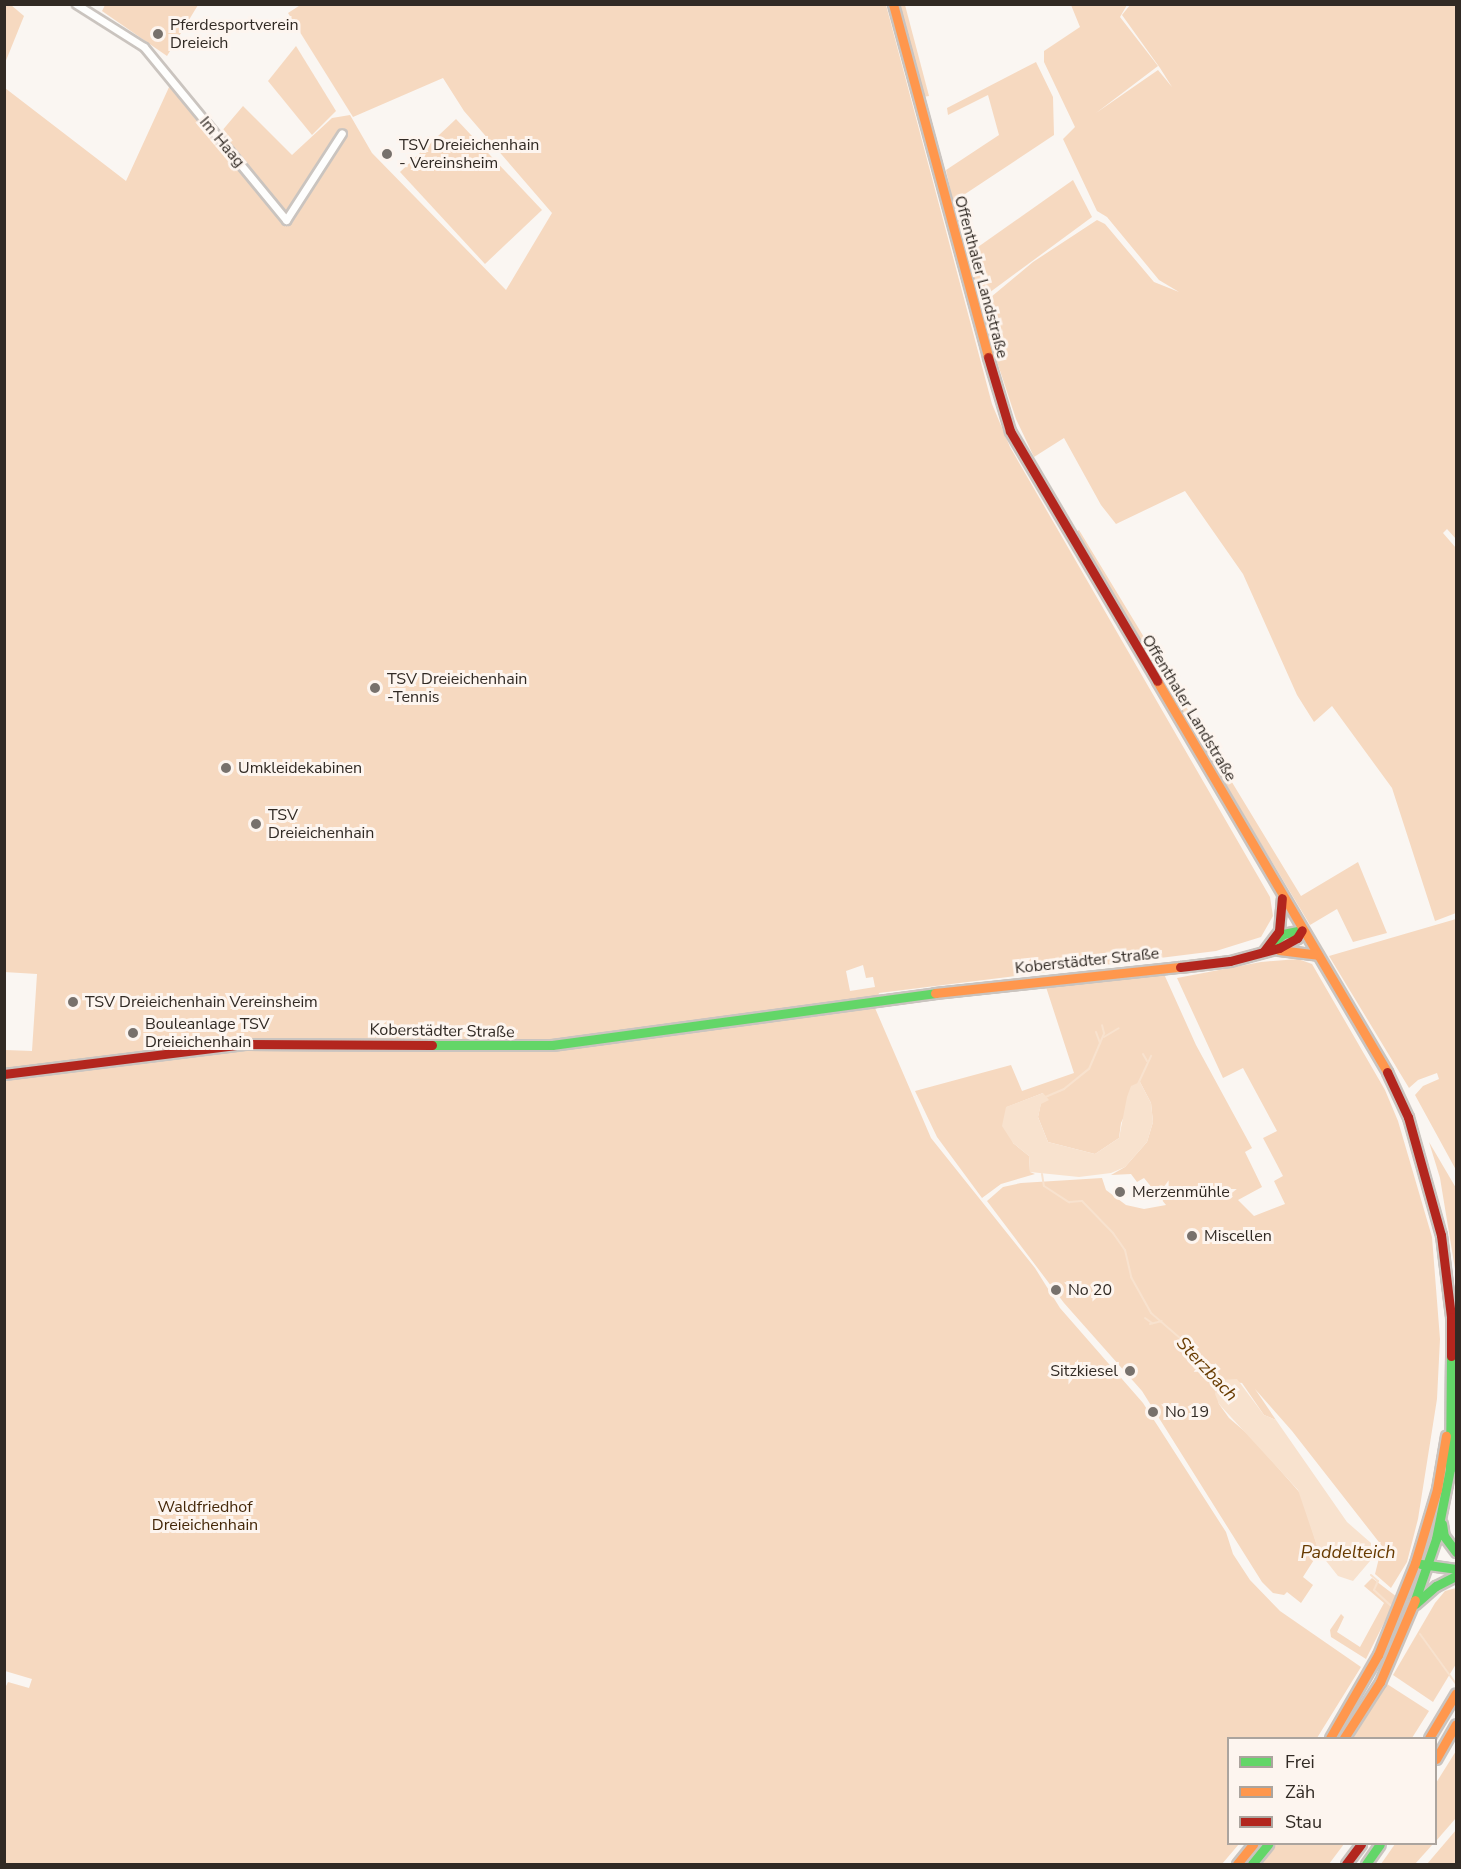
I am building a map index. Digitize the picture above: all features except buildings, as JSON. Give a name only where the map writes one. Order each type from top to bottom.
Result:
[{"type":"main road","name":"Offenthaler Landstraße","points":[[893,4],[993,379],[1010,431],[1282,898],[1393,1083],[1429,1182],[1441,1235],[1451,1317],[1450,1468],[1441,1521],[1413,1606],[1389,1665],[1345,1737]]},
{"type":"main road","points":[[1264,951],[1279,931],[1282,898]]},
{"type":"main road","points":[[1264,951],[1283,934],[1302,930]]},
{"type":"main road","points":[[1264,951],[1298,950],[1318,955]]},
{"type":"main road","name":"Koberstädter Straße","points":[[4,1074],[246,1044],[552,1045],[911,996],[1230,961],[1264,951]]},
{"type":"main road","name":"Offenthaler Landstraße","points":[[1331,1737],[1378,1655],[1415,1563],[1437,1489],[1450,1420]]},
{"type":"main road","points":[[1441,1521],[1444,1536],[1456,1552]]},
{"type":"main road","points":[[1415,1563],[1456,1569]]},
{"type":"main road","points":[[1413,1606],[1436,1586],[1456,1576]]},
{"type":"main road","points":[[1430,1737],[1456,1693]]},
{"type":"main road","points":[[1437,1757],[1456,1724]]},
{"type":"main road","points":[[1237,1864],[1252,1845]]},
{"type":"main road","points":[[1252,1864],[1267,1845]]},
{"type":"main road","points":[[1346,1864],[1360,1845]]},
{"type":"main road","points":[[1366,1864],[1379,1845]]},
{"type":"street","name":"Im Haag","points":[[76,4],[144,47],[286,220],[342,133]]},
{"type":"green space","points":[[5,4],[11,5],[24,16],[5,63]]},
{"type":"green space","name":"Pferdesportverein Dreieich","points":[[105,4],[198,5],[167,56],[102,11]]},
{"type":"green space","name":"Waldfriedhof Dreieichenhain","points":[[302,4],[886,5],[992,404],[1010,447],[1270,897],[1273,916],[1261,937],[1216,951],[879,993],[875,1008],[931,1138],[1035,1268],[1060,1308],[1143,1403],[1226,1532],[1233,1554],[1250,1580],[1280,1611],[1361,1667],[1318,1737],[1227,1737],[1227,1845],[1238,1845],[1222,1864],[5,1864],[5,1688],[8,1682],[29,1688],[32,1679],[5,1671],[5,1050],[32,1051],[37,974],[4,972],[5,88],[126,181],[170,85],[215,139],[243,106],[292,155],[332,118],[350,115],[372,153],[506,290],[552,213],[464,111],[443,78],[353,117],[288,13]],"holes":[[[863,965],[866,978],[873,977],[875,987],[850,991],[846,971]]]},
{"type":"green space","points":[[897,5],[905,5],[929,96],[923,97]]},
{"type":"green space","points":[[1071,5],[1127,5],[1120,17],[1158,66],[1096,113],[1158,70],[1172,87],[1160,68],[1122,15],[1130,5],[1456,5],[1456,539],[1447,529],[1443,533],[1456,548],[1456,913],[1435,921],[1392,788],[1332,706],[1314,722],[1297,695],[1243,574],[1185,491],[1116,524],[1101,505],[1064,438],[1034,457],[1016,419],[979,307],[1033,262],[1097,220],[1105,224],[1154,282],[1179,292],[1159,280],[1107,217],[1097,211],[1063,139],[1075,127],[1044,62],[1044,51],[1080,27]]},
{"type":"green space","points":[[296,46],[336,111],[312,135],[268,81]]},
{"type":"green space","points":[[1036,62],[1053,97],[1054,135],[953,202],[946,170],[999,135],[988,95],[948,115],[947,108]]},
{"type":"green space","points":[[456,119],[542,210],[485,264],[400,172]]},
{"type":"green space","points":[[1073,180],[1092,217],[978,301],[968,254]]},
{"type":"green space","points":[[1079,530],[1301,896],[1358,862],[1387,933],[1353,942],[1337,909],[1310,925],[1074,533]]},
{"type":"green space","points":[[1456,919],[1456,1170],[1415,1095],[1423,1086],[1439,1079],[1437,1073],[1418,1080],[1409,1088],[1329,956]]},
{"type":"green space","points":[[1298,959],[1312,964],[1385,1090],[1398,1121],[1432,1237],[1440,1339],[1437,1399],[1418,1519],[1407,1562],[1391,1588],[1375,1574],[1382,1546],[1292,1431],[1255,1389],[1276,1420],[1264,1415],[1242,1383],[1219,1380],[1215,1386],[1219,1404],[1229,1418],[1250,1436],[1301,1494],[1319,1552],[1303,1577],[1313,1585],[1301,1603],[1287,1592],[1284,1595],[1273,1593],[1262,1582],[1142,1391],[1064,1303],[987,1201],[1003,1187],[1021,1183],[1102,1178],[1106,1190],[1126,1205],[1144,1209],[1166,1205],[1144,1178],[1137,1182],[1131,1174],[1111,1175],[1125,1167],[1147,1142],[1153,1122],[1151,1103],[1140,1082],[1121,1123],[1119,1138],[1095,1154],[1048,1142],[1038,1117],[1043,1093],[1007,1107],[1013,1143],[1029,1156],[1030,1172],[1035,1174],[1001,1184],[982,1198],[937,1137],[915,1091],[1011,1065],[1022,1091],[1074,1073],[1045,984],[1164,974],[1196,1045],[1252,1148],[1245,1152],[1262,1187],[1238,1200],[1254,1216],[1285,1204],[1274,1181],[1283,1176],[1263,1138],[1277,1131],[1243,1068],[1223,1078],[1177,978],[1261,962]]},
{"type":"green space","points":[[1429,1142],[1456,1188],[1456,1275],[1440,1178]]},
{"type":"green space","points":[[1372,1578],[1397,1597],[1366,1659],[1331,1637],[1330,1630],[1341,1614],[1344,1617],[1337,1632],[1360,1647],[1384,1603],[1364,1586]]},
{"type":"green space","points":[[1456,1588],[1456,1664],[1433,1702],[1393,1675],[1435,1603],[1445,1591]]},
{"type":"green space","points":[[1387,1684],[1429,1711],[1413,1737],[1353,1737]]},
{"type":"green space","points":[[1456,1751],[1456,1818],[1437,1840],[1437,1781]]},
{"type":"green space","points":[[1456,1830],[1456,1864],[1427,1864]]},
{"type":"green space","points":[[1275,1845],[1343,1845],[1329,1864],[1261,1864]]},
{"type":"green space","points":[[1394,1845],[1432,1845],[1415,1864],[1381,1864]]},
{"type":"water","points":[[1140,1082],[1151,1103],[1153,1122],[1147,1142],[1125,1167],[1111,1173],[1079,1177],[1030,1172],[1029,1156],[1013,1143],[1002,1126],[1006,1107],[1043,1093],[1049,1100],[1041,1104],[1038,1117],[1048,1142],[1095,1154],[1119,1138],[1131,1086]]},
{"type":"water","name":"Paddelteich","points":[[1237,1379],[1264,1415],[1276,1420],[1347,1522],[1371,1543],[1370,1561],[1353,1581],[1338,1576],[1319,1552],[1298,1490],[1219,1404],[1215,1394],[1219,1380]]},
{"type":"waterway","points":[[1043,1098],[1064,1089],[1089,1069],[1104,1033],[1102,1025]]},
{"type":"waterway","points":[[1104,1037],[1119,1028]]},
{"type":"waterway","points":[[1096,1032],[1100,1043]]},
{"type":"waterway","points":[[1143,1054],[1147,1061]]},
{"type":"waterway","points":[[1138,1084],[1151,1056]]},
{"type":"waterway","name":"Sterzbach","points":[[1042,1174],[1044,1186],[1069,1202],[1082,1201],[1113,1233],[1125,1250],[1131,1277],[1151,1313],[1195,1351],[1220,1381]]},
{"type":"waterway","points":[[1145,1318],[1152,1323]]},
{"type":"waterway","name":"Sterzbach","points":[[1150,1324],[1162,1321]]},
{"type":"waterway","name":"Sterzbach","points":[[1371,1575],[1378,1581],[1374,1590],[1392,1607]]},
{"type":"waterway","name":"Sterzbach","points":[[1420,1634],[1456,1684]]},
{"type":"traffic: fast","points":[[1275,941],[1283,934],[1302,930]]},
{"type":"traffic: fast","points":[[432,1045],[552,1045],[935,993]]},
{"type":"traffic: fast","points":[[1415,1600],[1436,1539],[1450,1469],[1451,1356]]},
{"type":"traffic: fast","points":[[1442,1524],[1444,1536],[1456,1552]]},
{"type":"traffic: fast","points":[[1421,1564],[1456,1569]]},
{"type":"traffic: fast","points":[[1415,1604],[1436,1586],[1456,1576]]},
{"type":"traffic: fast","points":[[1252,1864],[1267,1845]]},
{"type":"traffic: fast","points":[[1366,1864],[1379,1845]]},
{"type":"traffic: slow","points":[[893,4],[988,357]]},
{"type":"traffic: slow","points":[[1157,681],[1387,1072]]},
{"type":"traffic: slow","points":[[1279,950],[1318,955]]},
{"type":"traffic: slow","points":[[935,993],[1180,967]]},
{"type":"traffic: slow","points":[[1331,1737],[1378,1655],[1415,1563],[1437,1489],[1446,1436]]},
{"type":"traffic: slow","points":[[1345,1737],[1380,1682],[1415,1600]]},
{"type":"traffic: slow","points":[[1430,1737],[1456,1693]]},
{"type":"traffic: slow","points":[[1437,1757],[1456,1724]]},
{"type":"traffic: slow","points":[[1237,1864],[1252,1845]]},
{"type":"traffic: jam","points":[[988,357],[1010,431],[1157,681]]},
{"type":"traffic: jam","points":[[1264,951],[1279,931],[1282,898]]},
{"type":"traffic: jam","points":[[1180,967],[1230,961],[1279,948],[1297,938],[1302,930]]},
{"type":"traffic: jam","points":[[4,1074],[246,1044],[432,1045]]},
{"type":"traffic: jam","points":[[1387,1072],[1408,1117],[1441,1235],[1451,1317],[1451,1356]]},
{"type":"traffic: jam","points":[[1346,1864],[1360,1845]]},
{"type":"place","name":"Pferdesportverein Dreieich","points":[[158,34]]},
{"type":"place","name":"TSV Dreieichenhain - Vereinsheim","points":[[387,154]]},
{"type":"place","name":"TSV Dreieichenhain -Tennis","points":[[375,688]]},
{"type":"place","name":"Umkleidekabinen","points":[[226,768]]},
{"type":"place","name":"TSV Dreieichenhain","points":[[256,824]]},
{"type":"place","name":"TSV Dreieichenhain Vereinsheim","points":[[73,1002]]},
{"type":"place","name":"Bouleanlage TSV Dreieichenhain","points":[[133,1033]]},
{"type":"place","name":"Merzenmühle","points":[[1120,1192]]},
{"type":"place","name":"Miscellen","points":[[1192,1236]]},
{"type":"place","name":"No 20","points":[[1056,1290]]},
{"type":"place","name":"Sitzkiesel","points":[[1130,1371]]},
{"type":"place","name":"No 19","points":[[1153,1412]]}]
